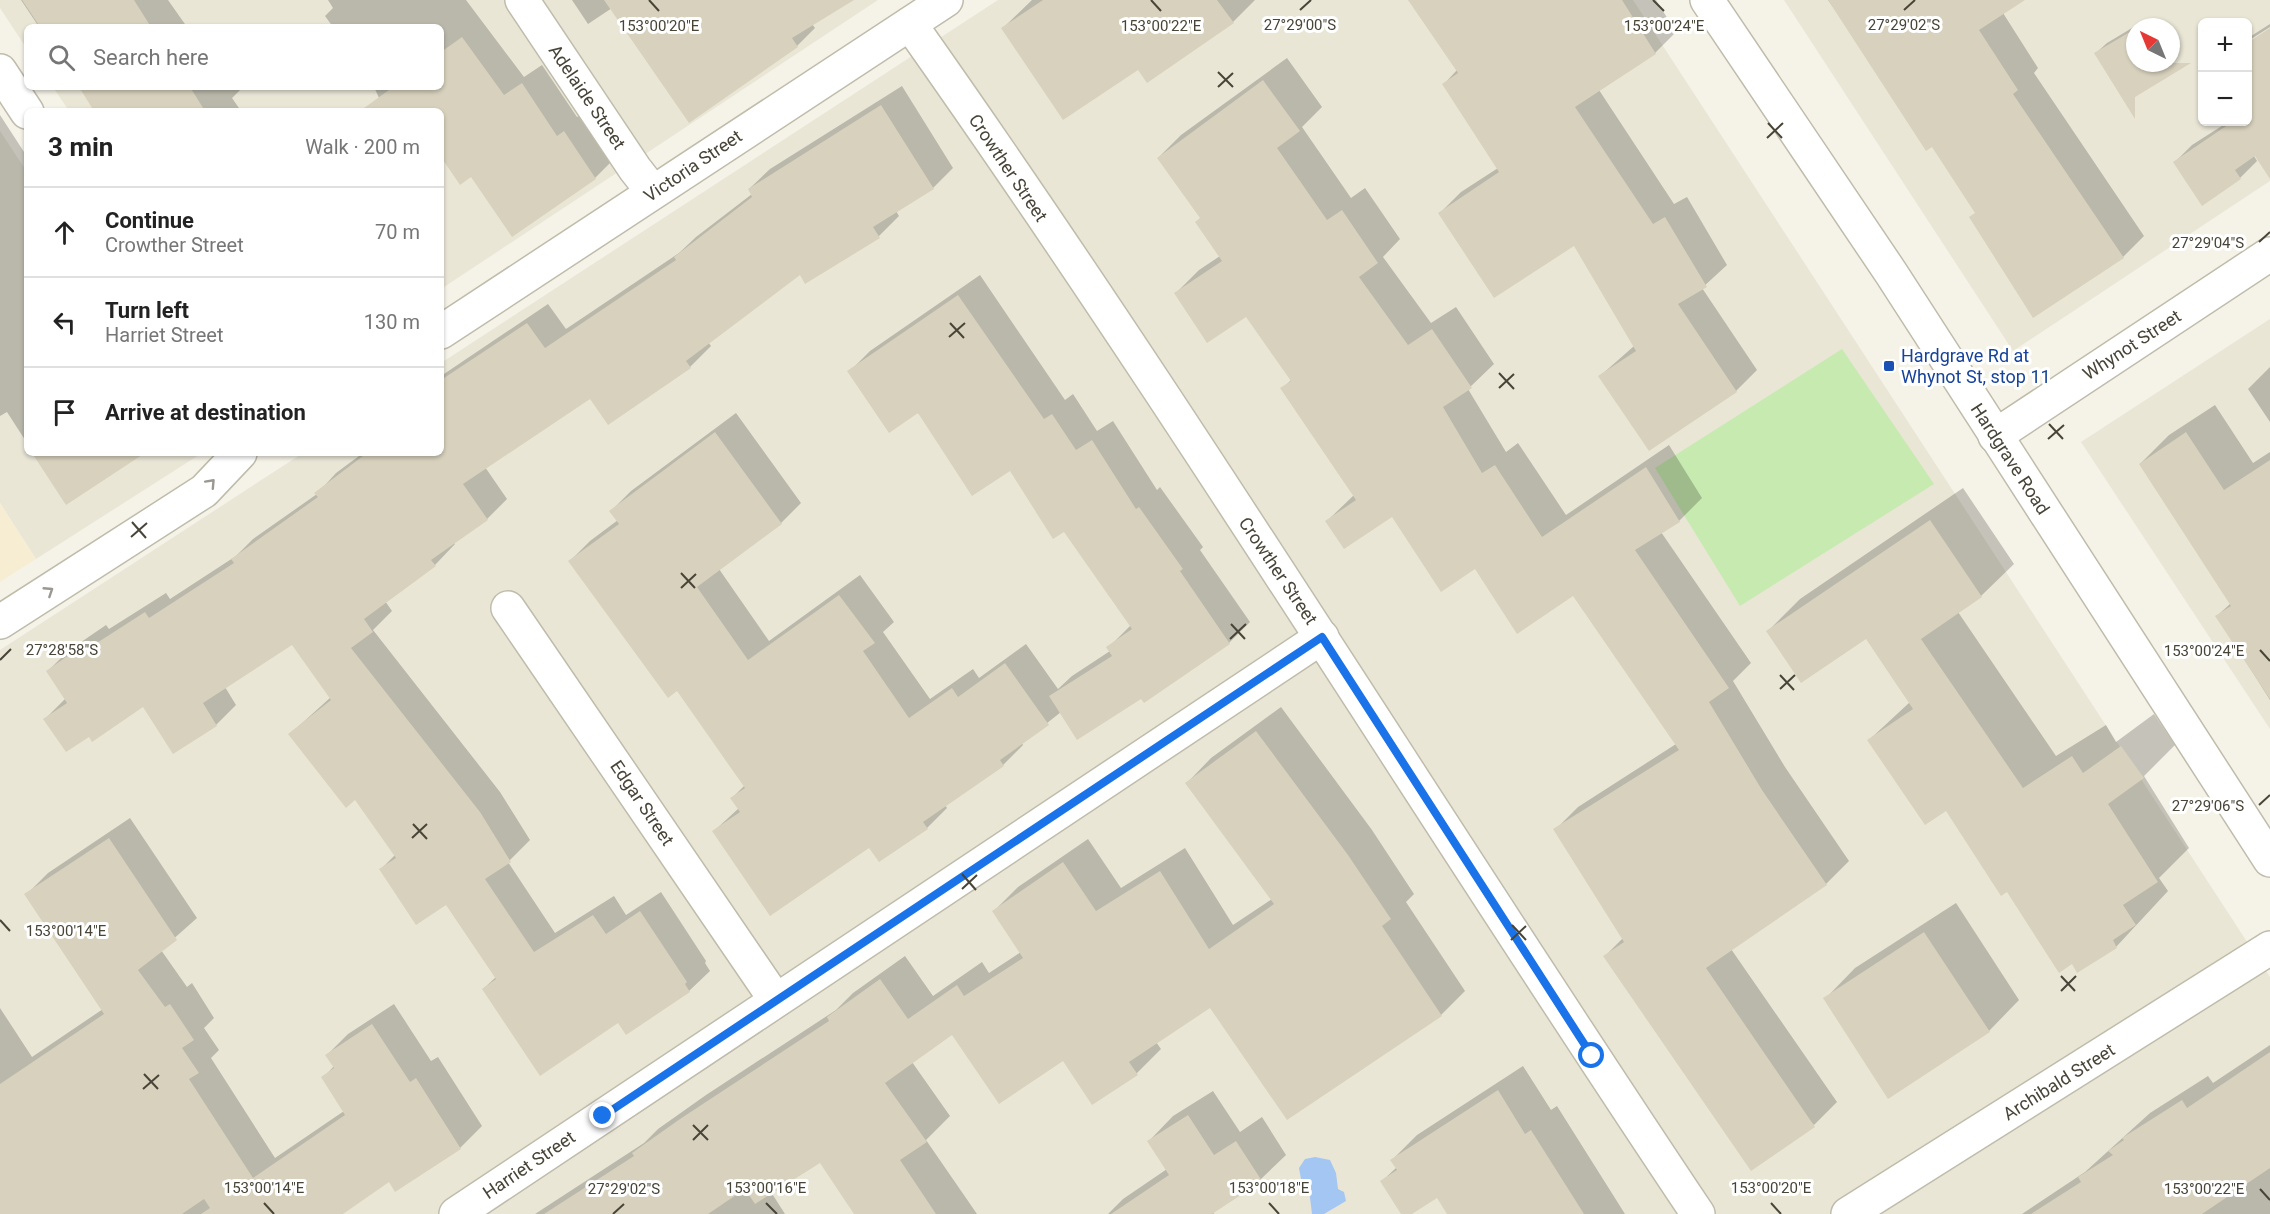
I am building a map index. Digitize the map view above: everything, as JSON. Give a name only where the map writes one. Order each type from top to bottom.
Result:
[{"type":"street","name":"Adelaide Street","points":[[522,0],[635,169],[653,192]]},
{"type":"street","name":"Victoria Street","points":[[444,330],[946,0]]},
{"type":"street","name":"Hardgrave Road","points":[[1707,0],[1890,273],[2270,860]]},
{"type":"street","name":"Crowther Street","points":[[910,24],[1322,637],[1592,1056],[1698,1214]]},
{"type":"street","points":[[0,71],[24,108]]},
{"type":"street","name":"Whynot Street","points":[[1995,436],[2270,254]]},
{"type":"street","points":[[0,622],[204,491],[237,456]]},
{"type":"street","name":"Edgar Street","points":[[508,608],[775,999]]},
{"type":"street","name":"Harriet Street","points":[[456,1214],[775,999],[1322,637]]},
{"type":"street","name":"Archibald Street","points":[[1848,1214],[2270,948]]},
{"type":"shaded area","points":[[0,0],[878,0],[444,287],[444,108],[67,108],[55,90],[444,90],[444,24],[24,24],[24,44],[0,8]]},
{"type":"shaded area","points":[[998,0],[1633,0],[2270,977],[2270,1214],[0,1214],[0,650],[298,456],[444,456],[444,361]]},
{"type":"shaded area","points":[[1784,0],[2270,0],[2270,181],[2013,351]]},
{"type":"shaded area","points":[[0,131],[24,167],[24,456],[197,456],[36,559],[0,503]]},
{"type":"shaded area","points":[[2270,319],[2270,729],[2081,442]]},
{"type":"shaded area","points":[[0,503],[36,559],[0,582]]},
{"type":"green space","points":[[1842,349],[1934,484],[1740,606],[1655,468]]},
{"type":"water","points":[[1315,1157],[1330,1160],[1336,1173],[1338,1189],[1344,1192],[1346,1201],[1324,1214],[1312,1214],[1309,1189],[1301,1179],[1299,1168],[1305,1159]]},
{"type":"building","points":[[22,0],[134,0],[149,24],[38,24]]},
{"type":"building","points":[[604,0],[854,0],[792,38],[798,47],[689,123]]},
{"type":"building","points":[[1043,0],[1217,0],[1234,23],[1147,83],[1138,70],[1063,120],[1001,28]]},
{"type":"building","points":[[1408,0],[1622,0],[1656,54],[1575,107],[1653,224],[1665,217],[1707,287],[1678,304],[1737,392],[1649,451],[1598,376],[1636,351],[1574,246],[1494,298],[1438,213],[1499,172],[1442,84],[1458,73]]},
{"type":"building","points":[[1828,0],[2025,0],[1979,30],[2018,90],[2013,94],[2124,258],[2033,318],[1969,217],[1975,213],[1932,147],[1926,151]]},
{"type":"building","points":[[2270,28],[2270,179],[2255,156],[2235,170],[2241,179],[2202,206],[2173,162],[2226,126],[2252,126],[2252,40]]},
{"type":"building","points":[[2126,34],[2126,72],[2176,72],[2135,97],[2135,119],[2094,53]]},
{"type":"building","points":[[462,37],[504,95],[522,83],[557,136],[564,131],[596,179],[512,237],[471,177],[460,185],[444,161],[444,108],[364,108],[389,90],[444,90],[444,50]]},
{"type":"building","points":[[2180,63],[2191,63],[2180,70]]},
{"type":"building","points":[[1263,80],[1300,131],[1277,148],[1327,220],[1342,210],[1378,263],[1359,277],[1408,345],[1432,329],[1472,388],[1443,407],[1482,473],[1495,465],[1542,537],[1646,467],[1680,522],[1635,550],[1729,688],[1709,702],[1762,790],[1827,885],[1706,968],[1815,1127],[1751,1171],[1603,956],[1624,942],[1553,829],[1679,750],[1573,596],[1517,634],[1475,569],[1441,592],[1392,517],[1344,549],[1325,521],[1356,500],[1280,388],[1291,381],[1246,317],[1207,343],[1174,293],[1222,261],[1195,222],[1200,218],[1157,158]]},
{"type":"building","points":[[81,90],[192,90],[203,108],[92,108]]},
{"type":"building","points":[[881,105],[934,189],[873,227],[880,238],[805,284],[800,275],[686,361],[691,368],[608,425],[590,399],[463,484],[488,520],[431,560],[436,566],[364,619],[373,632],[351,648],[480,812],[511,862],[485,879],[534,952],[593,915],[606,934],[640,911],[687,982],[685,984],[690,992],[626,1035],[618,1023],[540,1076],[482,989],[496,979],[446,905],[416,925],[379,869],[396,858],[355,800],[346,808],[288,734],[331,700],[292,645],[203,703],[217,726],[173,754],[143,707],[92,742],[89,737],[66,752],[43,719],[67,703],[46,671],[85,644],[89,648],[145,612],[149,618],[234,563],[231,559],[318,497],[314,493],[363,456],[444,456],[444,378],[527,323],[545,348],[676,260],[674,257],[752,197],[748,189]]},
{"type":"building","points":[[958,295],[1044,419],[1052,414],[1076,450],[1092,440],[1136,509],[1139,507],[1183,569],[1180,571],[1230,644],[1144,703],[1141,699],[1077,740],[1049,696],[1112,656],[1106,647],[1132,629],[1064,532],[1053,539],[1010,471],[972,496],[918,413],[889,433],[847,371]]},
{"type":"building","points":[[715,432],[782,524],[697,587],[748,660],[839,595],[875,643],[863,651],[909,718],[952,688],[958,697],[1005,663],[1049,725],[1000,760],[1004,766],[923,822],[928,829],[879,862],[869,848],[770,916],[712,831],[740,812],[730,798],[745,788],[677,691],[668,698],[568,561],[619,524],[609,511]]},
{"type":"building","points":[[2186,432],[2224,490],[2270,460],[2270,699],[2215,616],[2231,606],[2139,464]]},
{"type":"building","points":[[34,456],[140,456],[66,505]]},
{"type":"building","points":[[1930,520],[1982,597],[1921,639],[2023,788],[2072,756],[2083,773],[2121,746],[2144,778],[2108,804],[2158,882],[2123,905],[2136,925],[2113,940],[2117,948],[2077,973],[2072,964],[2059,973],[2007,892],[2001,896],[1946,811],[1925,825],[1867,740],[1913,709],[1866,639],[1801,683],[1766,631]]},
{"type":"building","points":[[1256,731],[1348,855],[1391,919],[1382,926],[1442,1016],[1287,1120],[1210,1008],[1129,1062],[1138,1075],[1092,1105],[1063,1061],[999,1104],[952,1035],[885,1083],[927,1142],[900,1160],[936,1214],[854,1214],[820,1163],[755,1204],[745,1189],[708,1214],[544,1214],[634,1156],[632,1153],[680,1119],[829,1021],[827,1017],[880,979],[908,1019],[957,985],[964,996],[1023,958],[992,911],[1063,862],[1096,911],[1160,871],[1209,949],[1274,904],[1185,783]]},
{"type":"building","points":[[109,838],[177,940],[138,970],[165,1007],[170,1004],[194,1040],[182,1048],[199,1073],[189,1079],[253,1178],[345,1115],[321,1077],[334,1068],[325,1055],[372,1024],[410,1082],[416,1078],[461,1149],[395,1192],[389,1182],[343,1214],[201,1214],[210,1208],[204,1199],[182,1214],[0,1214],[0,1084],[104,1014],[24,894]]},
{"type":"building","points":[[1924,932],[1990,1032],[1888,1099],[1823,998]]},
{"type":"building","points":[[2270,1052],[2270,1168],[2202,1214],[2031,1214],[2081,1182],[2078,1177],[2113,1155],[2108,1151],[2124,1140],[2122,1138],[2182,1100],[2187,1108]]},
{"type":"building","points":[[1498,1090],[1525,1134],[1531,1130],[1584,1214],[1447,1214],[1437,1198],[1412,1214],[1401,1214],[1380,1181],[1397,1170],[1390,1160]]},
{"type":"building","points":[[1188,1115],[1214,1155],[1236,1141],[1262,1181],[1212,1214],[1111,1214],[1169,1175],[1147,1141]]},
{"type":"place","name":"Hardgrave Rd at Whynot St, stop 11","points":[[1889,366]]},
{"type":"route","points":[[603,1116],[775,999],[1322,637],[1592,1056]]}]
